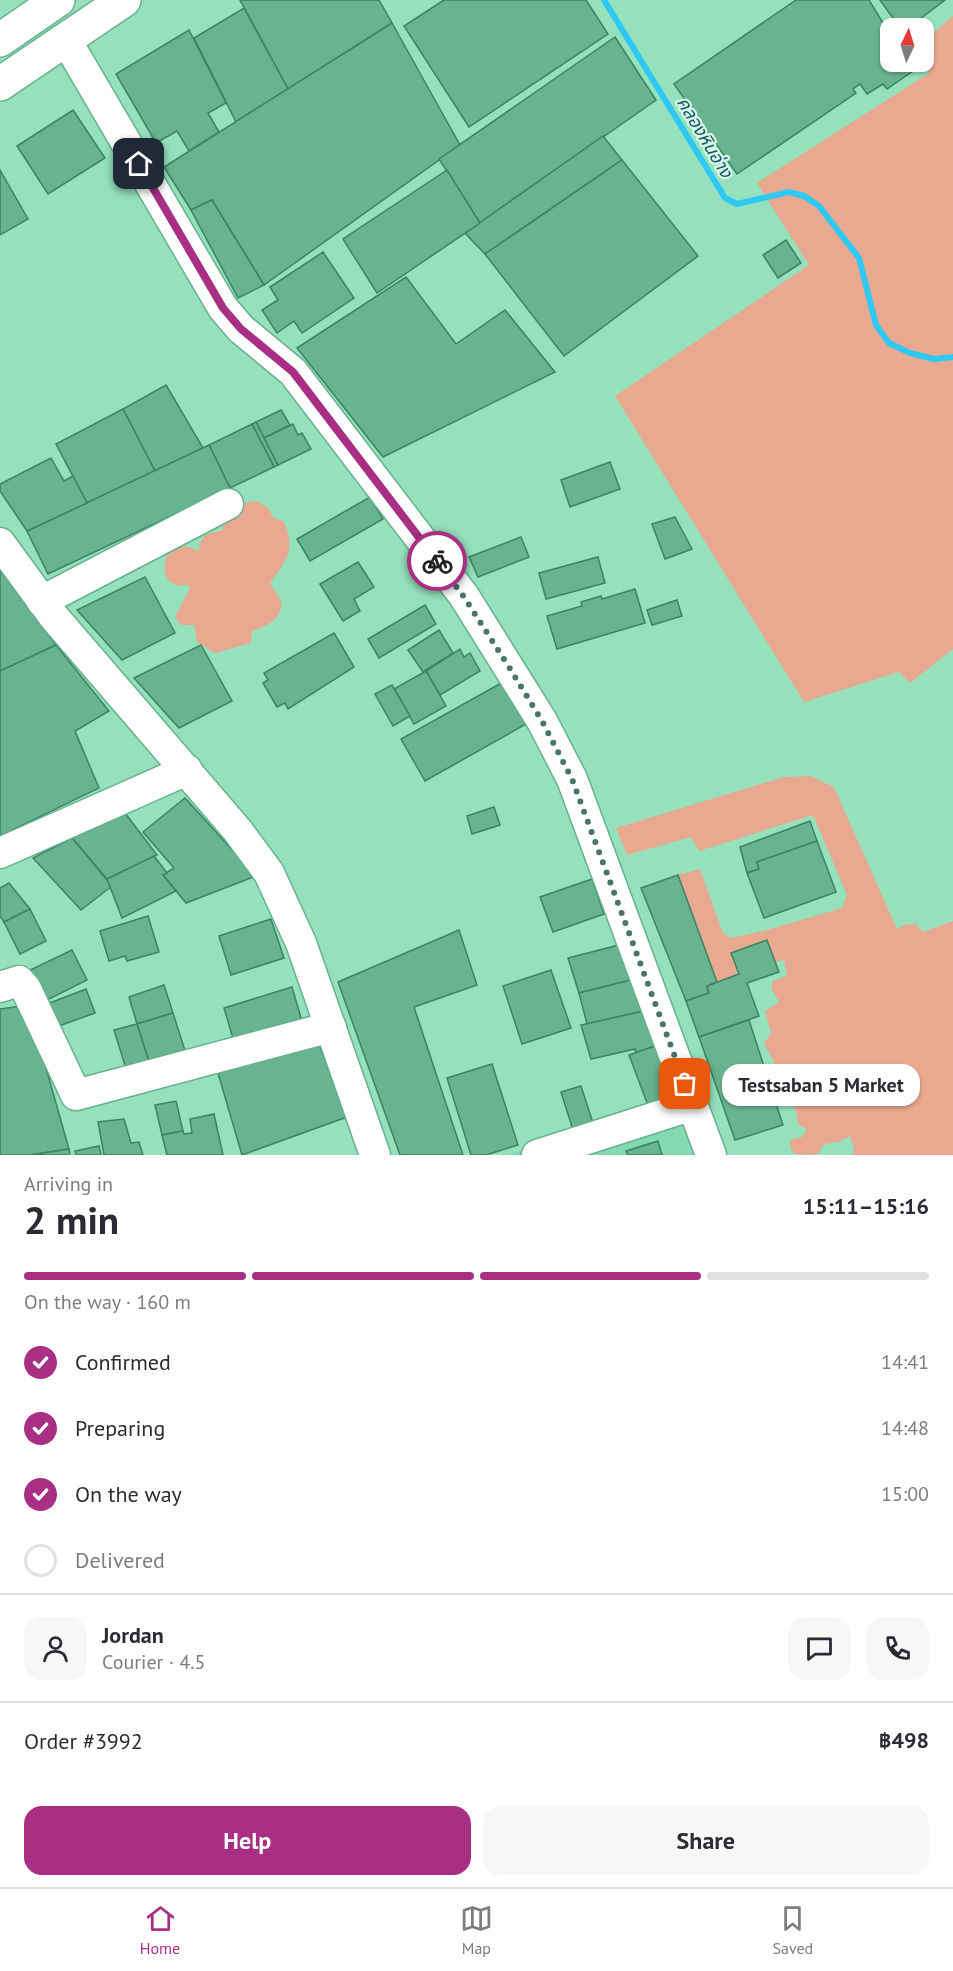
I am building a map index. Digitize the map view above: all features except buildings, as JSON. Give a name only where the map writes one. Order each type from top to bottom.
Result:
[{"type":"main road","points":[[0,40],[58,0]]},
{"type":"main road","points":[[0,84],[124,0]]},
{"type":"street","points":[[66,40],[223,308],[241,329],[293,372],[464,597],[542,721],[572,779],[711,1155]]},
{"type":"street","points":[[42,601],[228,504]]},
{"type":"street","points":[[0,543],[42,601],[238,831],[269,873],[301,943],[375,1155]]},
{"type":"street","points":[[0,854],[187,770]]},
{"type":"street","points":[[0,987],[19,981],[26,989],[76,1095],[331,1027]]},
{"type":"street","points":[[537,1155],[693,1106]]},
{"type":"shaded area","points":[[953,16],[953,649],[910,683],[899,672],[804,702],[615,396],[809,265],[757,183],[929,72],[934,72],[934,32]]},
{"type":"shaded area","points":[[257,501],[268,508],[273,517],[284,522],[288,532],[288,554],[270,583],[282,603],[281,609],[272,622],[252,631],[251,643],[215,653],[197,642],[194,625],[181,625],[175,617],[190,588],[168,580],[164,568],[165,562],[171,549],[185,546],[200,551],[199,544],[205,535],[223,530],[221,518],[241,503]]},
{"type":"shaded area","points":[[810,776],[834,787],[897,929],[904,925],[916,924],[923,932],[953,921],[953,1155],[852,1155],[854,1149],[850,1136],[838,1142],[824,1144],[818,1154],[798,1155],[791,1150],[790,1140],[802,1137],[807,1129],[798,1124],[796,1109],[787,1103],[779,1091],[781,1075],[764,1043],[771,1033],[765,1011],[779,1002],[771,988],[773,981],[787,976],[784,960],[775,962],[767,940],[731,953],[739,974],[717,982],[678,875],[700,869],[723,933],[731,938],[842,908],[847,895],[813,815],[699,851],[691,837],[627,855],[616,828],[784,777]]},
{"type":"shaded area","points":[[699,1093],[722,1155],[508,1155]]},
{"type":"waterway","name":"คลองหินอ่าง","points":[[604,0],[725,198],[737,204],[789,192],[804,196],[819,206],[859,258],[876,325],[889,343],[910,353],[934,359],[953,357]]},
{"type":"way so far","points":[[437,561],[464,597],[509,667],[542,721],[572,779],[685,1084]]},
{"type":"place","name":"Testsaban 5 Market","points":[[685,1084]]},
{"type":"route","points":[[139,164],[223,308],[241,329],[272,352],[293,372],[437,561]]}]
